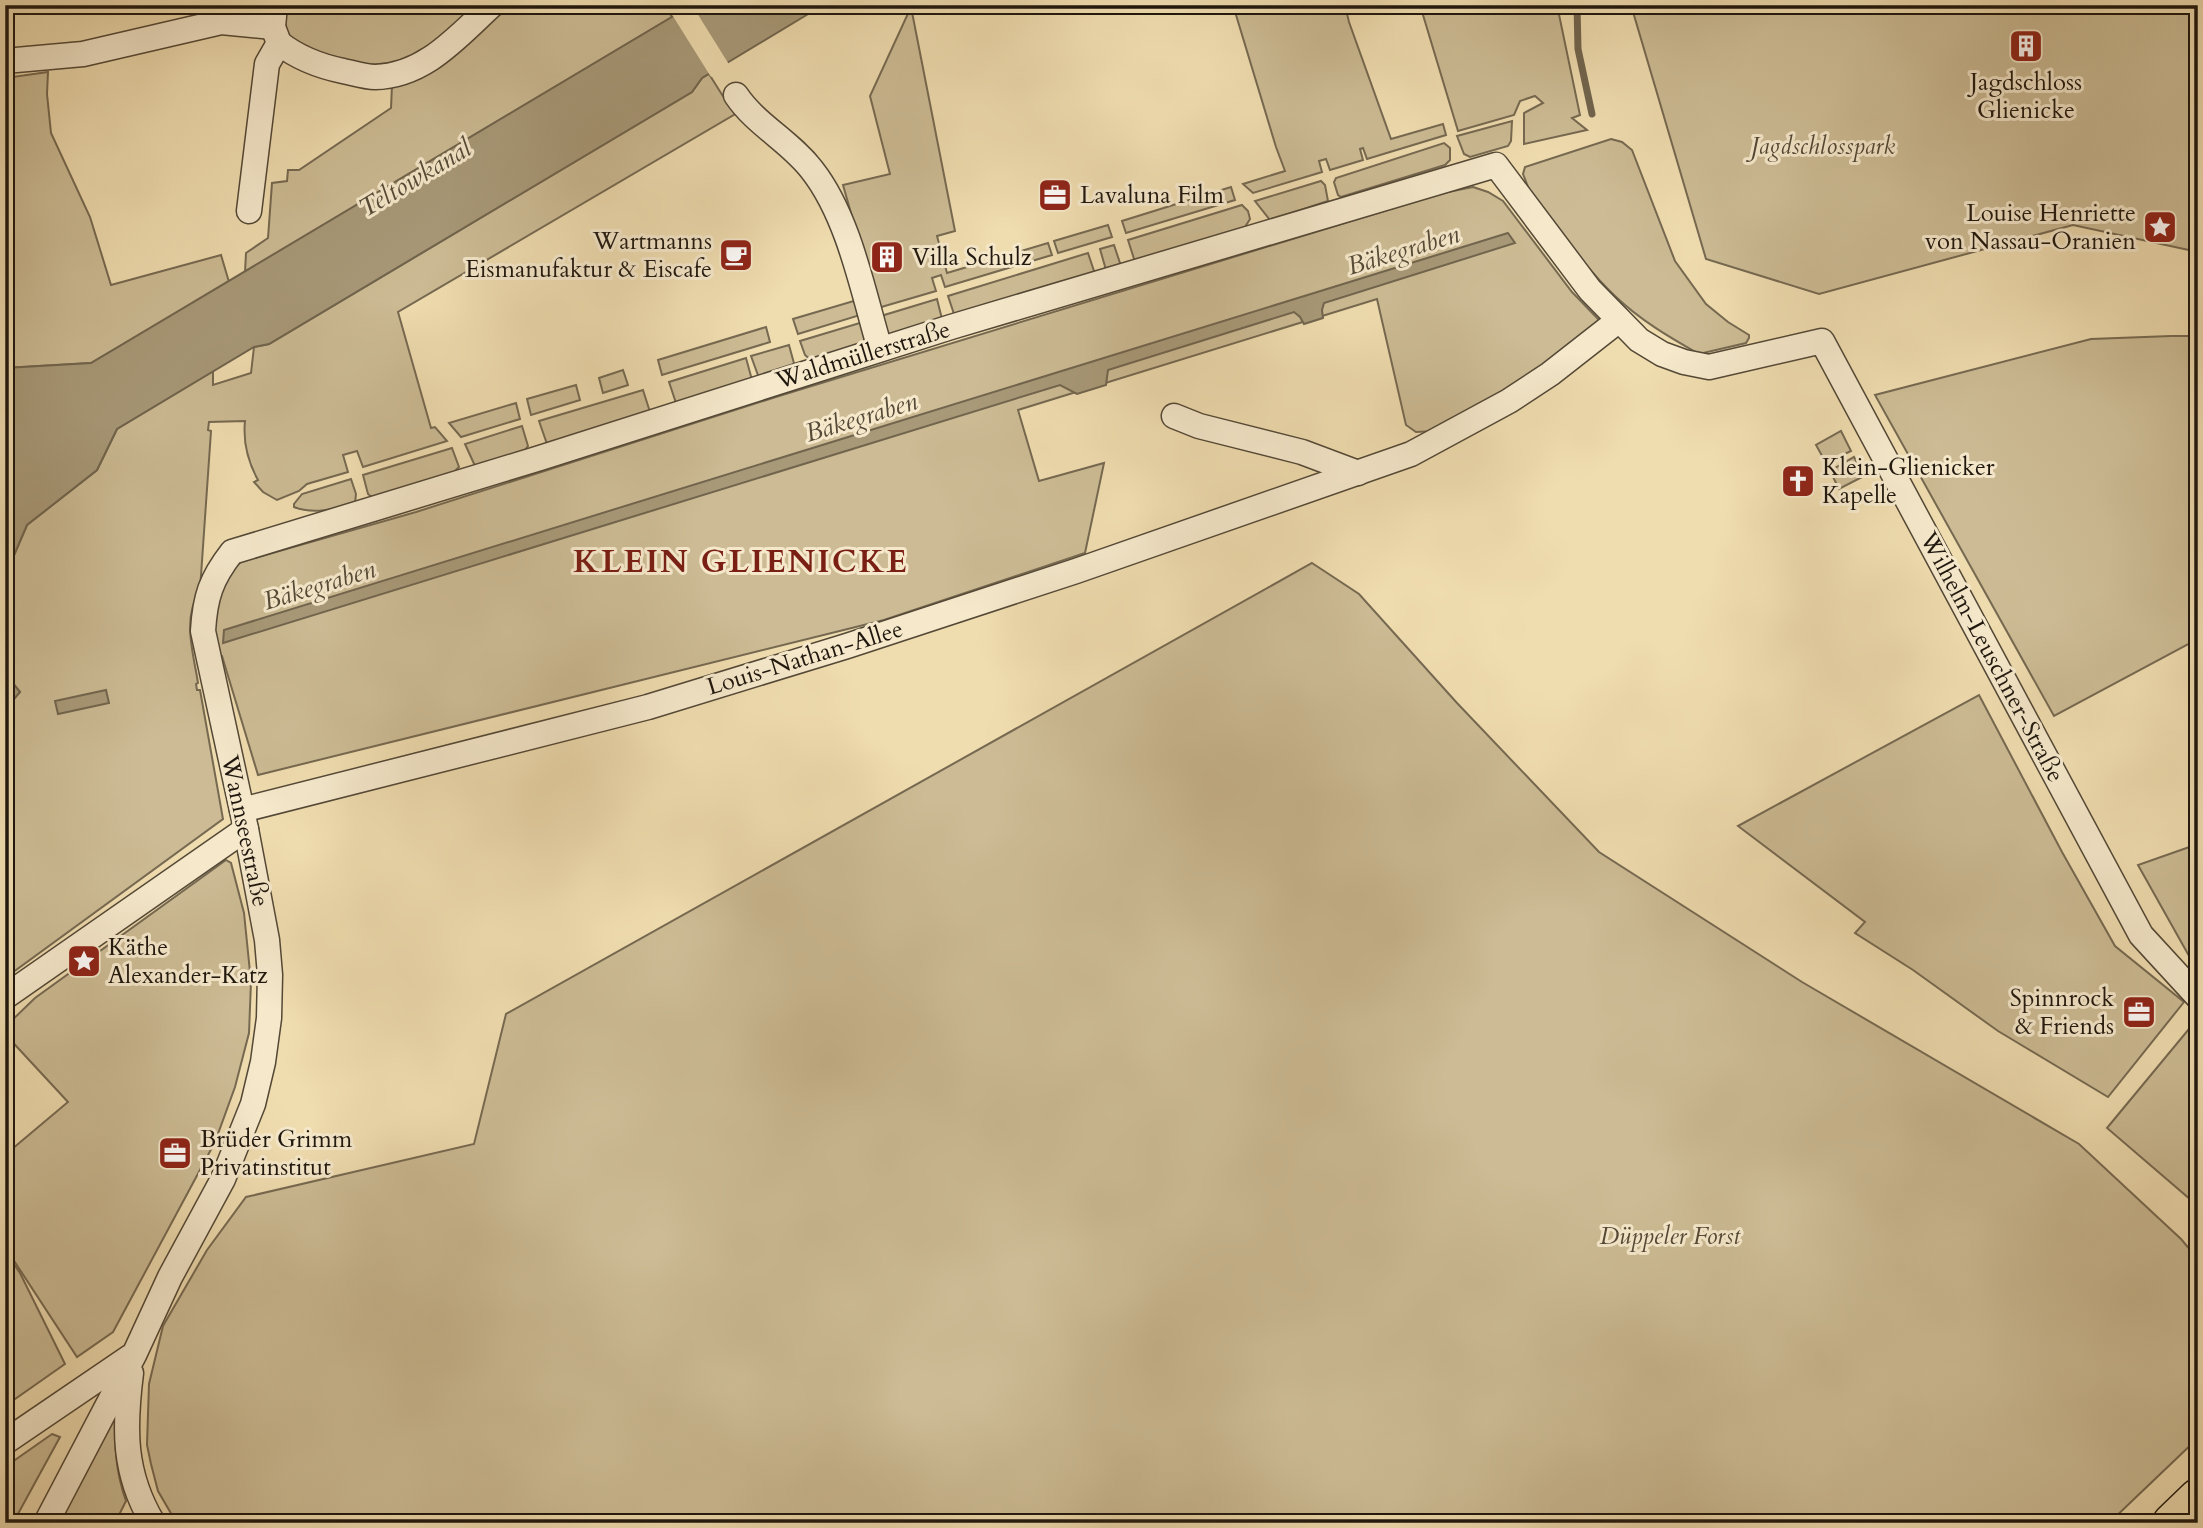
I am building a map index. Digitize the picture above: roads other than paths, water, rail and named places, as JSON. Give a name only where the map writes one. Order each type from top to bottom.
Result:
[{"type":"main road","points":[[2172,1523],[2198,1498]]},
{"type":"street","points":[[276,25],[291,53],[320,65],[371,77],[390,76],[405,73],[424,64],[492,5]]},
{"type":"street","points":[[5,61],[83,54],[221,22],[276,25]]},
{"type":"street","points":[[249,211],[267,64],[276,25]]},
{"type":"street","points":[[736,95],[750,114],[800,155],[829,195],[840,216],[880,349]]},
{"type":"street","name":"Waldmüllerstraße","points":[[232,552],[527,462],[880,349],[1496,165]]},
{"type":"street","name":"Wilhelm-Leuschner-Straße","points":[[1496,165],[1590,290],[1639,340],[1662,354],[1709,367],[1822,341],[2141,935],[2198,997]]},
{"type":"street","name":"Louis-Nathan-Allee","points":[[244,819],[648,707],[847,646],[1076,571],[1412,454],[1476,420],[1550,374],[1619,320]]},
{"type":"street","points":[[1174,416],[1199,426],[1302,452],[1358,473]]},
{"type":"street","name":"Wannseestraße","points":[[134,1355],[170,1277],[234,1154],[253,1104],[263,1062],[269,1018],[270,975],[267,940],[203,631],[209,589],[232,552]]},
{"type":"street","points":[[5,998],[244,819]]},
{"type":"street","points":[[5,1442],[134,1355]]},
{"type":"street","points":[[47,1523],[134,1355]]},
{"type":"street","points":[[134,1355],[126,1410],[126,1445],[140,1498],[153,1523]]},
{"type":"water","name":"Teltowkanal","points":[[692,5],[823,5],[702,78],[692,92],[269,344],[254,347],[117,429],[97,470],[27,525],[5,576],[5,368],[91,363]]},
{"type":"water","name":"Bäkegraben","points":[[1508,233],[1515,243],[1324,303],[1323,318],[1304,324],[1294,312],[1108,370],[1106,385],[1077,394],[1060,385],[223,643],[224,630]]},
{"type":"water","points":[[5,631],[11,668],[7,676],[20,692],[5,709]]},
{"type":"water","points":[[106,690],[109,703],[58,714],[55,701]]},
{"type":"waterway","name":"Bäkegraben","points":[[1577,5],[1578,49],[1592,114]]},
{"type":"place","name":"Jagdschloss Glienicke","points":[[2026,46]]},
{"type":"place","name":"Lavaluna Film","points":[[1055,195]]},
{"type":"place","name":"Louise Henriette von Nassau-Oranien","points":[[2160,227]]},
{"type":"place","name":"Wartmanns Eismanufaktur & Eiscafe","points":[[736,255]]},
{"type":"place","name":"Villa Schulz","points":[[887,257]]},
{"type":"place","name":"Klein-Glienicker Kapelle","points":[[1798,481]]},
{"type":"place","name":"Käthe Alexander-Katz","points":[[84,961]]},
{"type":"place","name":"Spinnrock & Friends","points":[[2139,1012]]},
{"type":"place","name":"Brüder Grimm Privatinstitut","points":[[175,1153]]},
{"type":"district","name":"KLEIN GLIENICKE","points":[[741,562]]},
{"type":"park label","name":"Jagdschlosspark","points":[[1823,146]]},
{"type":"park label","name":"Düppeler Forst","points":[[1670,1236]]}]
